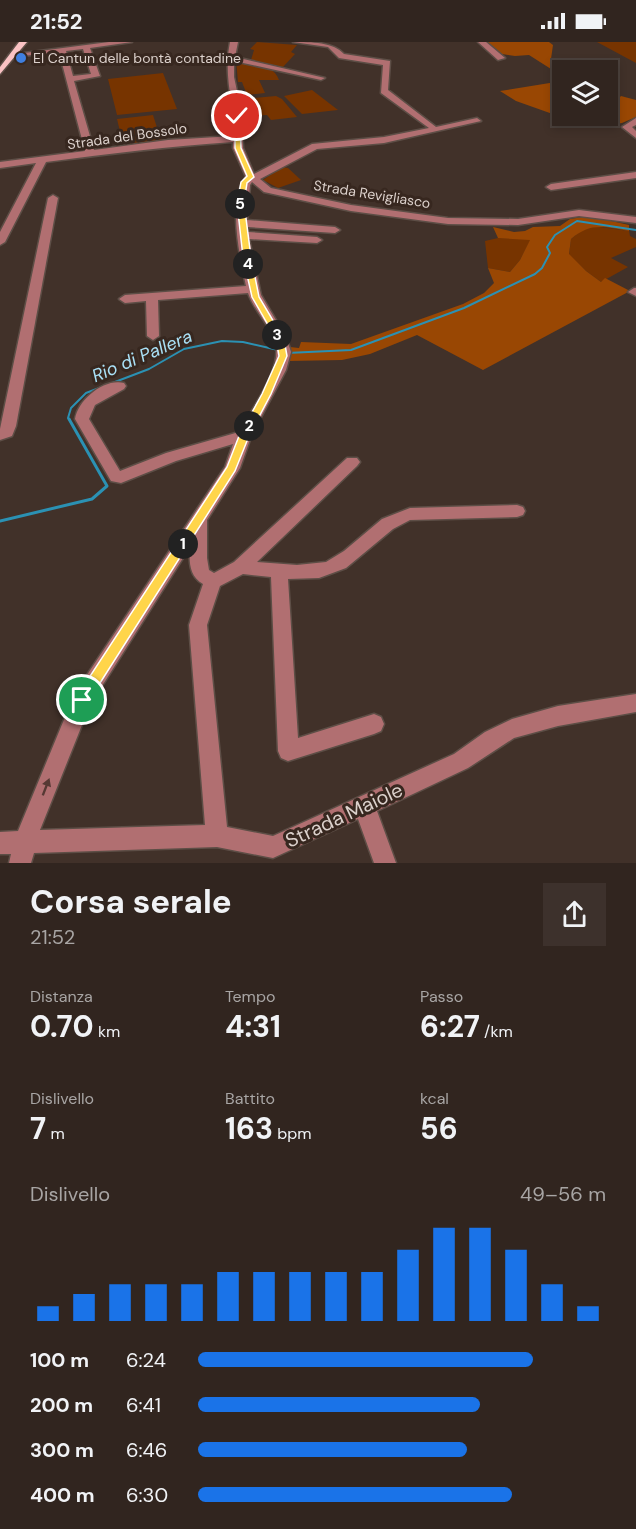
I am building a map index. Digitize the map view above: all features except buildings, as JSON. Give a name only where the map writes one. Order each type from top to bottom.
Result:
[{"type":"main road","points":[[0,72],[23,42]]},
{"type":"street","points":[[14,55],[128,42]]},
{"type":"street","points":[[234,42],[230,77],[237,114],[237,139],[239,151],[251,177]]},
{"type":"street","points":[[297,42],[330,45],[342,56],[387,63],[384,91],[431,125],[432,131]]},
{"type":"street","points":[[482,42],[501,58]]},
{"type":"street","points":[[70,79],[96,76],[86,47]]},
{"type":"street","points":[[62,50],[91,155]]},
{"type":"street","points":[[231,58],[321,78]]},
{"type":"street","points":[[23,852],[82,700],[232,468],[244,436],[267,394],[283,353],[280,339],[255,297],[242,223],[244,182],[315,146],[384,140],[477,121]]},
{"type":"street","points":[[636,122],[626,127],[636,135]]},
{"type":"street","points":[[216,139],[230,144],[239,151]]},
{"type":"street","name":"Strada del Bossolo","points":[[0,165],[42,162],[168,143],[237,139]]},
{"type":"street","points":[[0,242],[42,162]]},
{"type":"street","points":[[551,187],[636,175]]},
{"type":"street","name":"Strada Revigliasco","points":[[251,177],[278,193],[351,208],[447,221],[518,222],[585,213],[635,218]]},
{"type":"street","points":[[0,435],[7,432],[9,426],[53,198]]},
{"type":"street","points":[[242,223],[335,230]]},
{"type":"street","points":[[244,235],[316,240]]},
{"type":"street","points":[[125,299],[254,290]]},
{"type":"street","points":[[152,297],[153,336]]},
{"type":"street","points":[[119,386],[85,406],[82,413],[82,419],[116,477],[203,447],[244,436]]},
{"type":"street","points":[[213,581],[240,567],[352,462]]},
{"type":"street","points":[[240,567],[311,572],[331,568],[394,518],[410,514],[516,511]]},
{"type":"street","points":[[199,518],[198,558],[201,574],[213,581]]},
{"type":"street","points":[[279,569],[288,751],[374,724]]},
{"type":"street","points":[[213,581],[198,625],[217,836]]},
{"type":"street","name":"Strada Maiole","points":[[0,843],[23,852],[217,836],[273,847],[461,761],[485,742],[512,729],[564,716],[636,703]]},
{"type":"street","points":[[364,806],[385,863]]},
{"type":"shaded area","points":[[257,42],[297,45],[291,52],[295,54],[283,67],[251,60],[254,50],[250,49]]},
{"type":"shaded area","points":[[485,42],[549,42],[553,45],[552,70],[529,55],[515,56],[495,53]]},
{"type":"shaded area","points":[[597,42],[636,42],[636,63]]},
{"type":"shaded area","points":[[236,60],[267,67],[276,74],[279,80],[259,80],[265,93],[247,95],[242,82],[238,82]]},
{"type":"shaded area","points":[[163,73],[177,109],[117,115],[108,79]]},
{"type":"shaded area","points":[[552,83],[552,114],[516,101],[500,91]]},
{"type":"shaded area","points":[[312,90],[338,110],[302,114],[284,96]]},
{"type":"shaded area","points":[[276,96],[282,99],[297,117],[271,120],[267,115],[248,116],[243,99]]},
{"type":"shaded area","points":[[621,96],[636,100],[636,117],[618,124],[618,99]]},
{"type":"shaded area","points":[[153,115],[161,140],[123,144],[117,119]]},
{"type":"shaded area","points":[[282,167],[288,168],[301,180],[278,188],[263,180]]},
{"type":"shaded area","points":[[589,216],[629,225],[629,231],[598,227],[585,230],[571,239],[569,254],[601,282],[605,278],[630,291],[483,370],[417,335],[370,354],[342,360],[288,361],[290,347],[299,348],[301,342],[351,344],[463,304],[484,293],[494,283],[488,268],[510,272],[520,260],[530,240],[498,238],[493,227],[514,232],[525,231],[533,227],[560,226],[570,219]]},
{"type":"shaded area","points":[[593,226],[629,231],[630,236],[636,239],[636,247],[611,258],[628,267],[601,282],[569,255],[571,239],[583,229]]},
{"type":"shaded area","points":[[498,238],[531,239],[520,260],[510,272],[488,268],[485,241]]},
{"type":"waterway","name":"Rio di Pallera","points":[[287,353],[351,350],[464,308],[535,274],[542,268],[550,253],[547,247],[555,235],[577,221],[636,230]]},
{"type":"waterway","name":"Rio di Pallera","points":[[69,419],[71,408],[86,393],[149,369],[184,349],[222,341],[243,342],[278,350]]},
{"type":"waterway","name":"Rio di Pallera","points":[[0,521],[92,499],[107,486],[69,419]]},
{"type":"place","name":"El Cantun delle bontà contadine","points":[[21,58]]},
{"type":"route","points":[[82,700],[232,468],[244,436],[267,394],[283,356],[284,350],[280,339],[255,297],[247,257],[240,203],[244,182],[251,177],[238,148],[237,116]]}]
